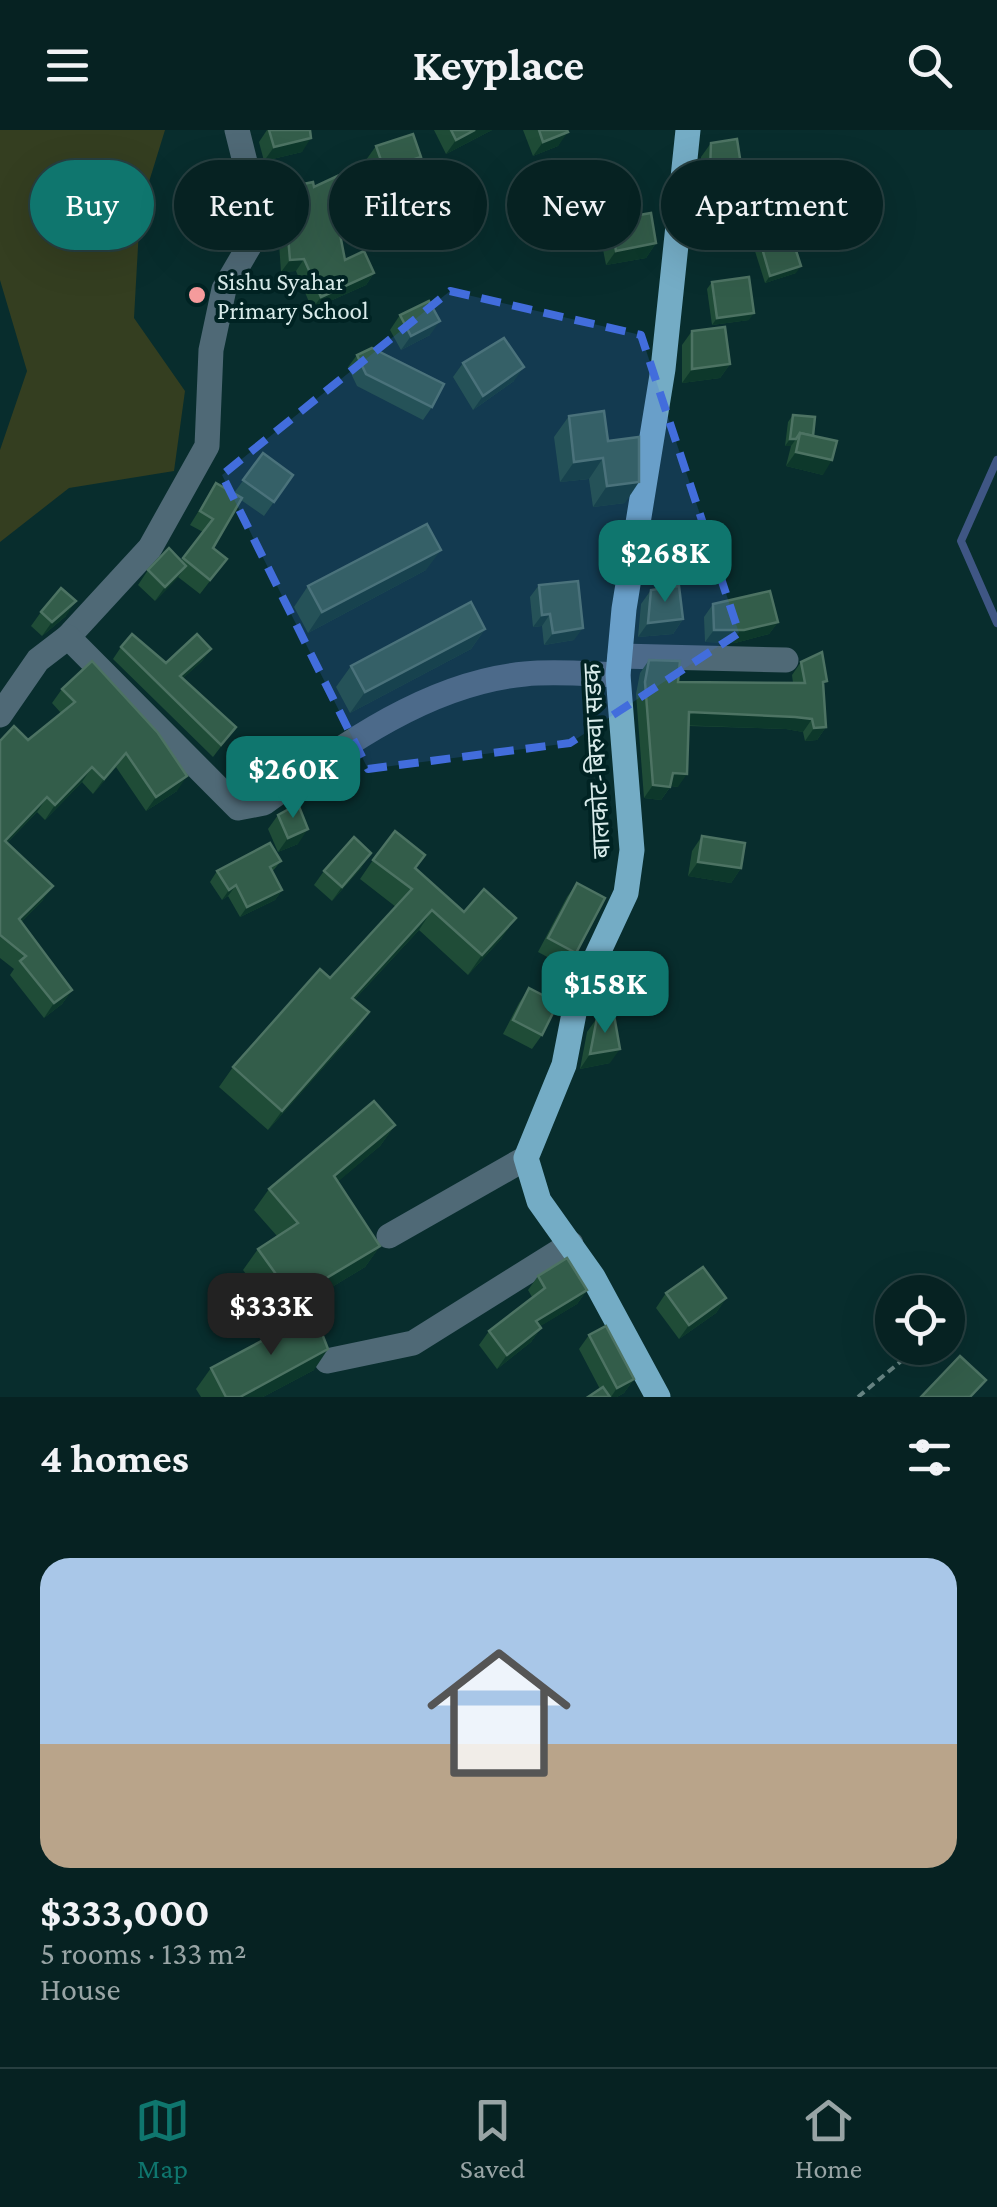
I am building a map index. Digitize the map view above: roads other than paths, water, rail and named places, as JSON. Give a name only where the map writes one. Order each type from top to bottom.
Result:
[{"type":"main road","name":"बालकोट-बिरुवा सडक","points":[[526,1158],[564,1065],[578,998],[630,878],[632,850],[619,666],[663,370],[688,130]]},
{"type":"main road","points":[[526,1158],[539,1200],[622,1327],[658,1397]]},
{"type":"street","points":[[0,715],[38,660],[68,638],[150,548],[207,446],[211,350],[224,289],[261,226],[238,130]]},
{"type":"street","points":[[68,638],[238,808],[264,803],[415,704],[460,687],[528,674],[619,666],[786,660]]},
{"type":"street","points":[[390,1236],[526,1158]]},
{"type":"street","points":[[326,1361],[413,1343],[570,1244]]},
{"type":"waterway","points":[[997,460],[961,541],[997,623]]},
{"type":"place","name":"Sishu Syahar Primary School","points":[[197,295]]}]
